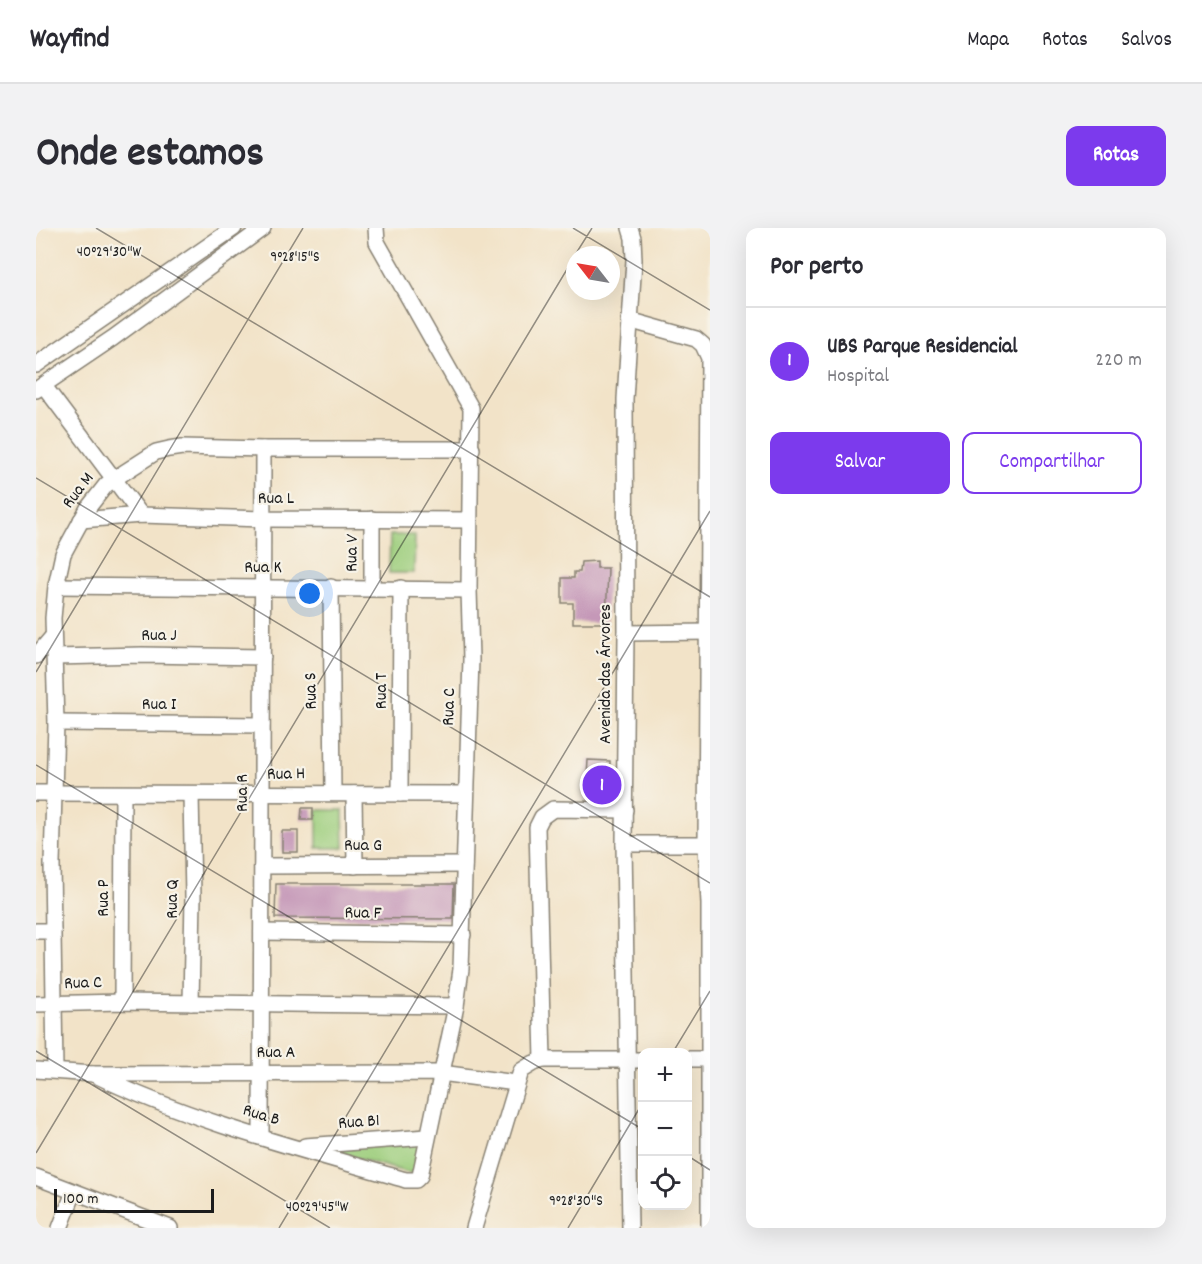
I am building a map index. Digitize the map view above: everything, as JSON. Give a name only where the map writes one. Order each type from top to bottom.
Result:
[{"type":"street","points":[[36,365],[234,228]]},
{"type":"street","points":[[141,514],[40,388],[263,228]]},
{"type":"street","name":"Rua C","points":[[376,228],[377,242],[471,408],[469,590],[471,658],[463,935],[456,1006],[420,1176]]},
{"type":"street","name":"Avenida das Árvores","points":[[630,228],[634,260],[625,399],[624,844],[630,1228]]},
{"type":"street","points":[[629,320],[690,337],[703,345],[709,358],[709,1228]]},
{"type":"street","name":"Rua M","points":[[55,1070],[52,864],[56,723],[53,636],[57,586],[63,554],[81,520],[106,485],[156,452],[169,449],[182,447],[472,449]]},
{"type":"street","name":"Rua R","points":[[261,1137],[263,449]]},
{"type":"street","name":"Rua L","points":[[81,520],[141,514],[263,519],[470,520]]},
{"type":"street","name":"Rua V","points":[[372,519],[372,588]]},
{"type":"street","name":"Rua K","points":[[57,586],[469,590]]},
{"type":"street","name":"Rua S","points":[[331,588],[333,794]]},
{"type":"street","name":"Rua T","points":[[400,794],[401,588]]},
{"type":"street","points":[[626,633],[709,632]]},
{"type":"street","points":[[36,656],[53,636]]},
{"type":"street","name":"Rua J","points":[[55,657],[142,655],[263,657]]},
{"type":"street","name":"Rua I","points":[[56,723],[262,725]]},
{"type":"street","name":"Rua H","points":[[36,793],[466,794]]},
{"type":"street","name":"Rua P","points":[[122,1002],[123,794]]},
{"type":"street","name":"Rua Q","points":[[191,794],[193,897],[191,1003]]},
{"type":"street","points":[[354,794],[355,866]]},
{"type":"street","points":[[543,1060],[537,827],[542,817],[553,809],[625,810]]},
{"type":"street","points":[[624,844],[708,844]]},
{"type":"street","points":[[36,864],[52,864]]},
{"type":"street","name":"Rua G","points":[[262,866],[464,864]]},
{"type":"street","points":[[36,931],[54,931]]},
{"type":"street","name":"Rua F","points":[[262,933],[463,935]]},
{"type":"street","name":"Rua C","points":[[36,1004],[122,1002],[456,1006]]},
{"type":"street","points":[[692,1059],[709,1059]]},
{"type":"street","points":[[474,1228],[521,1071],[543,1060],[638,1060]]},
{"type":"street","name":"Rua A","points":[[36,1070],[93,1074],[441,1073],[516,1083]]},
{"type":"street","name":"Rua B","points":[[93,1074],[179,1111],[261,1137],[406,1180],[416,1180],[420,1176]]},
{"type":"street","name":"Rua B1","points":[[294,1147],[427,1137]]},
{"type":"street","points":[[36,1178],[148,1224],[170,1228]]},
{"type":"street","points":[[60,1228],[74,1192]]},
{"type":"green space","points":[[390,535],[415,535],[414,573],[389,573]]},
{"type":"green space","points":[[317,810],[343,810],[344,848],[317,848]]},
{"type":"green space","points":[[422,1143],[416,1175],[318,1147]]},
{"type":"building","points":[[597,561],[597,568],[608,568],[606,623],[573,623],[573,603],[562,603],[562,578],[574,578],[574,572],[580,572],[581,562]]},
{"type":"building","points":[[588,760],[610,761],[609,794],[593,794],[594,777],[587,776]]},
{"type":"building","points":[[302,808],[313,808],[313,820],[301,820]]},
{"type":"building","points":[[282,831],[298,831],[298,852],[282,852]]},
{"type":"building","points":[[276,884],[454,884],[453,919],[275,918]]},
{"type":"place","name":"UBS Parque Residencial","points":[[602,785]]}]
